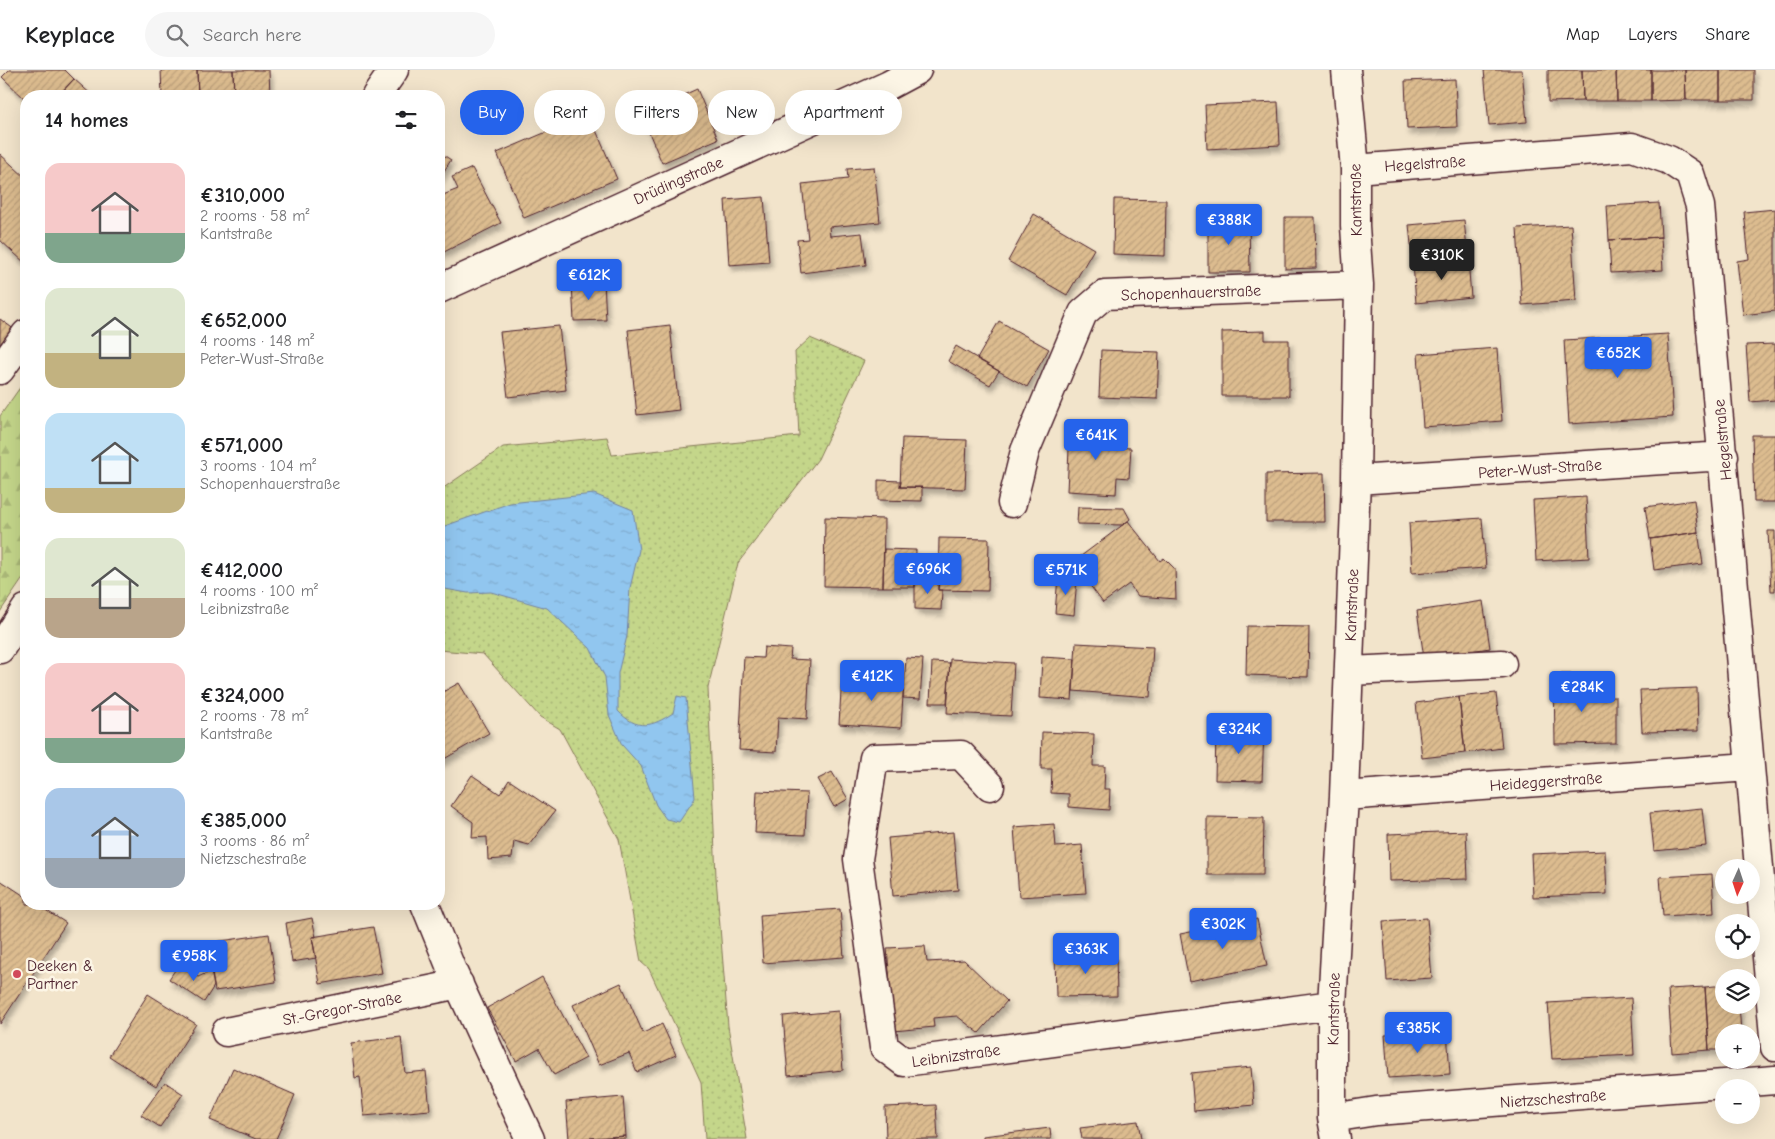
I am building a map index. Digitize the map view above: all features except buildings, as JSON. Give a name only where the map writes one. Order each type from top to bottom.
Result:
[{"type":"street","points":[[380,90],[394,70]]},
{"type":"street","name":"Drüdingstraße","points":[[445,285],[889,85],[917,70]]},
{"type":"street","name":"Kantstraße","points":[[1334,1129],[1332,1005],[1344,796],[1356,480],[1359,285],[1355,226],[1355,168],[1346,70]]},
{"type":"street","name":"Hegelstraße","points":[[1355,168],[1632,148],[1669,160],[1690,174],[1700,206],[1724,456],[1749,767],[1775,1047]]},
{"type":"street","name":"Schopenhauerstraße","points":[[1012,503],[1025,451],[1082,313],[1104,295],[1359,285]]},
{"type":"street","points":[[0,370],[20,342]]},
{"type":"street","name":"Peter-Wust-Straße","points":[[1356,480],[1724,456]]},
{"type":"street","points":[[0,649],[20,618]]},
{"type":"street","points":[[1348,671],[1502,664]]},
{"type":"street","name":"Leibnizstraße","points":[[990,786],[962,755],[874,758],[858,859],[884,1047],[904,1062],[1332,1005]]},
{"type":"street","name":"Heideggerstraße","points":[[1344,796],[1749,767]]},
{"type":"street","points":[[428,910],[459,984],[530,1139]]},
{"type":"street","name":"St.-Gregor-Straße","points":[[226,1032],[459,984]]},
{"type":"street","name":"Nietzschestraße","points":[[1334,1129],[1386,1111],[1775,1080]]},
{"type":"green space","points":[[810,338],[864,361],[818,459],[738,563],[708,688],[716,877],[728,1026],[747,1139],[705,1139],[701,1082],[649,969],[641,962],[619,839],[560,729],[540,717],[483,654],[445,651],[445,487],[503,447],[607,437],[612,455],[799,436],[795,352]]},
{"type":"green space","points":[[20,388],[20,583],[0,612],[0,416]]},
{"type":"water","points":[[594,494],[633,510],[639,550],[630,588],[627,636],[618,673],[618,711],[632,722],[645,725],[651,724],[673,713],[677,696],[686,698],[695,798],[679,822],[666,819],[656,805],[641,766],[622,745],[609,715],[605,677],[590,648],[547,608],[491,592],[468,593],[445,589],[445,526],[510,503]]},
{"type":"place","name":"Deeken & Partner","points":[[17,974]]}]
